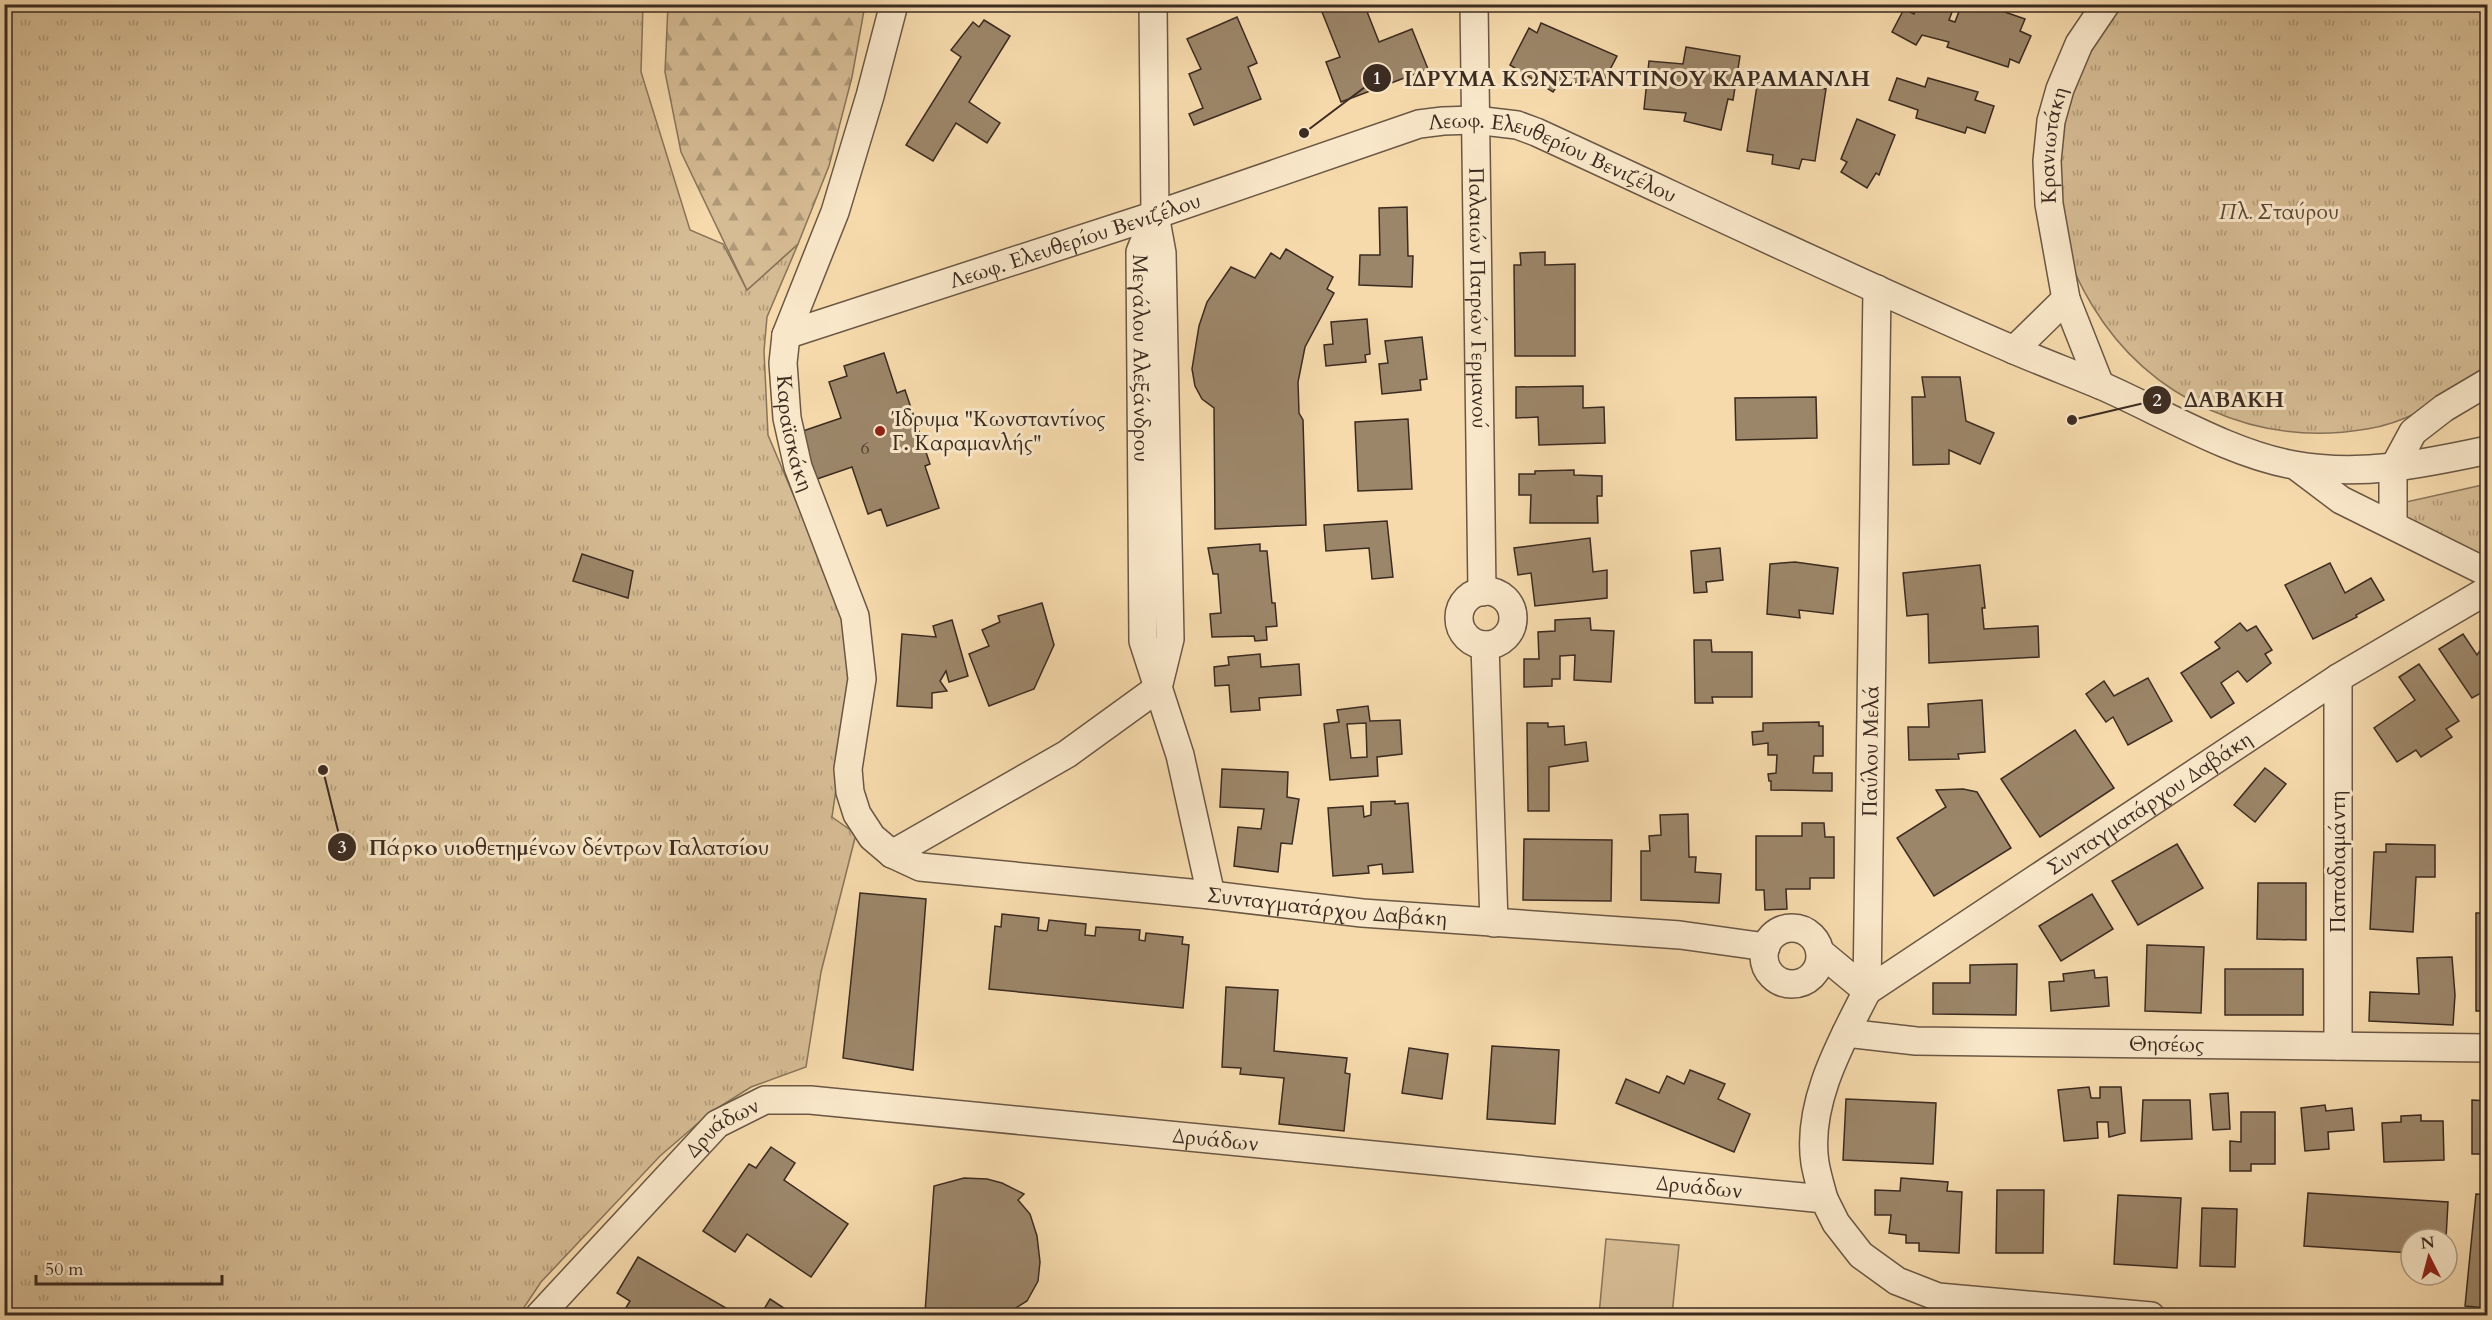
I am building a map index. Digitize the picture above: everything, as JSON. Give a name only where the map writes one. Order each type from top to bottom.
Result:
[{"type":"street","name":"Καραϊσκάκη","points":[[892,854],[872,837],[857,814],[850,792],[848,768],[862,679],[855,616],[798,467],[786,418],[783,363],[786,335],[835,212],[870,96],[894,4]]},
{"type":"street","name":"Μεγάλου Αλεξάνδρου","points":[[1152,4],[1155,215],[1162,253],[1170,639],[1158,688]]},
{"type":"street","name":"Παλαιών Πατρών Γερμανού","points":[[1474,4],[1482,592]]},
{"type":"street","name":"Κρανιωτάκη","points":[[2100,385],[2066,298],[2049,204],[2047,161],[2051,121],[2060,89],[2079,44],[2106,4]]},
{"type":"street","name":"Λεωφ. Ελευθερίου Βενιζέλου","points":[[786,335],[1155,215],[1419,124],[1475,120],[1517,125],[1536,132],[1877,289],[2014,350],[2100,385],[2259,458],[2296,466],[2351,471],[2393,469],[2487,450]]},
{"type":"street","name":"Παύλου Μελά","points":[[1824,1199],[1815,1163],[1814,1132],[1820,1099],[1846,1033],[1867,991],[1877,289]]},
{"type":"street","points":[[2014,350],[2066,298]]},
{"type":"street","points":[[2393,525],[2393,469],[2413,432],[2444,408],[2487,382]]},
{"type":"street","name":"Λεωφ. Ελευθερίου Βενιζέλου","points":[[2296,466],[2341,500],[2487,573]]},
{"type":"street","name":"Συνταγματάρχου Δαβάκη","points":[[1867,991],[2338,678],[2487,590]]},
{"type":"street","points":[[1482,592],[1499,595],[1506,600],[1512,616],[1508,633],[1502,640],[1485,645],[1469,639],[1460,625],[1461,607],[1473,595],[1482,592]]},
{"type":"street","points":[[1485,645],[1494,923]]},
{"type":"street","name":"Παπαδιαμάντη","points":[[2338,678],[2338,1046]]},
{"type":"street","points":[[892,854],[1067,754],[1158,688],[1180,755],[1210,895]]},
{"type":"street","name":"Συνταγματάρχου Δαβάκη","points":[[892,854],[920,867],[1210,895],[1362,913],[1680,935],[1766,947]]},
{"type":"street","points":[[1795,928],[1807,932],[1816,940],[1820,952],[1820,963],[1814,973],[1806,980],[1795,984],[1784,983],[1774,977],[1767,969],[1764,958],[1766,947],[1772,936],[1783,929],[1795,928]]},
{"type":"street","points":[[1820,952],[1867,991]]},
{"type":"street","name":"Θησέως","points":[[1846,1033],[1916,1041],[2487,1048]]},
{"type":"street","name":"Δρυάδων","points":[[539,1316],[717,1124],[765,1100],[810,1100],[1824,1199]]},
{"type":"street","points":[[1824,1199],[1836,1223],[1861,1255],[1897,1281],[1938,1297],[2151,1316]]},
{"type":"street","points":[[1938,1297],[1962,1316]]},
{"type":"green space","name":"Πλ. Σταύρου","points":[[2121,4],[2487,5],[2487,370],[2430,406],[2400,420],[2367,429],[2326,433],[2286,431],[2247,423],[2210,410],[2175,391],[2144,367],[2116,338],[2092,305],[2075,273],[2063,231],[2058,155],[2062,121],[2080,67],[2098,34]]},
{"type":"green space","points":[[5,5],[643,5],[641,72],[690,230],[723,244],[747,290],[798,244],[767,317],[764,351],[768,435],[848,624],[852,678],[832,817],[856,834],[821,972],[806,1067],[751,1087],[711,1112],[660,1156],[541,1282],[519,1315],[5,1316]]},
{"type":"green space","points":[[668,5],[865,5],[852,77],[829,166],[798,244],[747,290],[681,152],[665,72]]},
{"type":"green space","points":[[2487,484],[2487,561],[2399,520],[2397,504]]},
{"type":"green space","points":[[1606,1239],[1679,1245],[1672,1315],[1599,1315]]},
{"type":"building","points":[[1341,4],[1364,4],[1379,42],[1412,29],[1428,69],[1341,102],[1326,62],[1340,57],[1322,12]]},
{"type":"building","points":[[1918,4],[1955,4],[1949,20],[1955,22],[1961,6],[1971,10],[1973,4],[1982,4],[2025,19],[2020,31],[2031,36],[2019,63],[2010,59],[2008,67],[1947,47],[1949,42],[1922,35],[1916,45],[1892,32],[1904,9],[1914,14]]},
{"type":"building","points":[[1237,17],[1257,63],[1248,67],[1261,99],[1194,125],[1189,114],[1203,108],[1189,74],[1201,69],[1187,39]]},
{"type":"building","points":[[984,20],[1010,36],[969,102],[1000,123],[987,143],[956,123],[933,161],[906,145],[961,57],[951,50],[973,22],[979,27]]},
{"type":"building","points":[[1541,23],[1617,56],[1602,85],[1588,81],[1586,88],[1563,77],[1553,92],[1510,65],[1529,28],[1537,33]]},
{"type":"building","points":[[1686,47],[1740,56],[1733,100],[1728,99],[1721,130],[1684,121],[1686,113],[1644,109],[1649,61],[1683,64]]},
{"type":"building","points":[[1897,78],[1925,87],[1928,78],[1978,92],[1975,100],[1994,106],[1985,133],[1967,127],[1965,133],[1916,118],[1918,110],[1889,100]]},
{"type":"building","points":[[1758,79],[1826,89],[1815,161],[1802,159],[1799,169],[1772,164],[1773,155],[1747,151]]},
{"type":"building","points":[[1857,119],[1895,135],[1879,175],[1876,173],[1867,188],[1841,172],[1847,162],[1841,159]]},
{"type":"building","points":[[1407,207],[1408,256],[1413,256],[1412,287],[1359,285],[1360,255],[1380,255],[1379,208]]},
{"type":"building","points":[[1286,249],[1333,277],[1327,289],[1334,293],[1305,347],[1298,382],[1299,413],[1303,420],[1306,525],[1215,529],[1214,408],[1202,399],[1195,386],[1192,369],[1199,326],[1207,302],[1231,267],[1255,278],[1271,253],[1280,259]]},
{"type":"building","points":[[1545,252],[1545,265],[1575,264],[1575,356],[1515,356],[1514,265],[1521,265],[1520,253]]},
{"type":"building","points":[[1367,319],[1370,354],[1365,355],[1366,362],[1326,366],[1324,345],[1333,344],[1331,322]]},
{"type":"building","points":[[1422,337],[1427,379],[1420,380],[1421,390],[1382,394],[1379,364],[1388,363],[1385,341]]},
{"type":"building","name":"Ίδρυμα \"Κωνσταντίνος Γ. Καραμανλής\"","points":[[884,353],[897,393],[905,390],[930,464],[925,466],[939,508],[887,526],[881,509],[868,514],[852,467],[817,479],[800,432],[841,418],[829,382],[847,376],[844,366]]},
{"type":"building","points":[[1922,377],[1960,377],[1966,421],[1994,433],[1980,464],[1949,450],[1949,464],[1913,465],[1912,397],[1925,397]]},
{"type":"building","points":[[1583,386],[1583,408],[1604,407],[1605,443],[1539,445],[1538,417],[1516,418],[1516,387]]},
{"type":"building","points":[[1816,397],[1817,438],[1736,440],[1735,398]]},
{"type":"building","points":[[1408,419],[1412,489],[1358,491],[1355,422]]},
{"type":"building","points":[[1574,470],[1574,475],[1602,476],[1602,496],[1597,496],[1598,523],[1530,523],[1531,495],[1519,495],[1519,474],[1535,474],[1535,471]]},
{"type":"building","points":[[1387,521],[1393,577],[1372,579],[1369,548],[1326,551],[1324,525]]},
{"type":"building","points":[[1590,538],[1593,572],[1607,570],[1607,598],[1535,606],[1531,573],[1518,575],[1514,548]]},
{"type":"building","points":[[1260,544],[1260,551],[1267,551],[1272,603],[1275,603],[1277,626],[1266,627],[1267,640],[1255,641],[1254,636],[1212,637],[1210,614],[1221,613],[1218,574],[1213,574],[1208,548]]},
{"type":"building","points":[[1720,548],[1723,580],[1706,582],[1707,592],[1694,593],[1691,551]]},
{"type":"building","points":[[582,554],[633,571],[628,598],[573,581]]},
{"type":"building","points":[[1795,562],[1838,568],[1833,614],[1799,610],[1800,618],[1767,614],[1770,564]]},
{"type":"building","points":[[2330,563],[2345,593],[2371,578],[2384,600],[2356,615],[2357,617],[2313,639],[2285,585]]},
{"type":"building","points":[[1980,565],[1985,608],[1982,608],[1984,629],[2038,626],[2039,657],[1929,663],[1928,614],[1907,616],[1903,573]]},
{"type":"building","points":[[1042,603],[1054,645],[1034,689],[989,706],[969,654],[989,646],[982,630],[1000,622],[998,616]]},
{"type":"building","points":[[1590,618],[1591,630],[1614,631],[1611,682],[1574,680],[1575,655],[1560,656],[1560,679],[1552,679],[1552,686],[1524,687],[1524,659],[1539,659],[1538,632],[1555,631],[1555,620]]},
{"type":"building","points":[[952,620],[968,676],[949,682],[946,671],[940,681],[947,691],[932,693],[932,708],[897,706],[902,634],[936,637],[933,626]]},
{"type":"building","points":[[2240,623],[2247,631],[2256,626],[2272,650],[2265,654],[2271,663],[2247,682],[2238,671],[2221,683],[2234,703],[2211,718],[2181,673],[2220,648],[2215,642]]},
{"type":"building","points":[[2463,634],[2477,655],[2488,639],[2488,689],[2472,698],[2439,649]]},
{"type":"building","points":[[1694,640],[1711,640],[1712,652],[1752,652],[1752,697],[1712,697],[1713,703],[1695,703]]},
{"type":"building","points":[[1260,654],[1261,667],[1299,664],[1301,695],[1259,698],[1260,710],[1231,712],[1229,685],[1215,686],[1214,667],[1229,665],[1228,657]]},
{"type":"building","points":[[2419,664],[2459,721],[2446,729],[2452,737],[2421,757],[2416,750],[2397,762],[2374,728],[2415,700],[2399,677]]},
{"type":"building","points":[[2148,678],[2172,721],[2128,745],[2113,717],[2106,722],[2086,694],[2104,681],[2114,696]]},
{"type":"building","points":[[1982,700],[1985,752],[1958,754],[1959,759],[1909,760],[1908,727],[1929,727],[1928,704]]},
{"type":"building","points":[[1368,706],[1370,721],[1400,720],[1402,754],[1377,757],[1378,776],[1330,780],[1324,724],[1339,722],[1337,710]],"holes":[[[1366,723],[1367,757],[1351,758],[1347,724]]]},
{"type":"building","points":[[1819,722],[1819,726],[1823,726],[1823,756],[1814,756],[1813,773],[1832,773],[1832,791],[1771,790],[1768,774],[1776,773],[1777,755],[1768,755],[1768,743],[1753,745],[1752,732],[1763,731],[1763,723]]},
{"type":"building","points":[[1527,723],[1548,723],[1548,727],[1564,726],[1565,745],[1586,742],[1588,761],[1549,767],[1549,811],[1528,811]]},
{"type":"building","points":[[2075,730],[2114,788],[2040,837],[2001,779]]},
{"type":"building","points":[[2265,768],[2286,784],[2255,822],[2234,805]]},
{"type":"building","points":[[1222,769],[1288,772],[1287,797],[1299,799],[1292,844],[1281,843],[1278,872],[1234,866],[1238,827],[1261,829],[1264,809],[1220,807]]},
{"type":"building","points":[[1963,789],[1977,792],[2011,848],[1934,896],[1897,838],[1946,807],[1936,790]]},
{"type":"building","points":[[1395,801],[1395,804],[1408,803],[1413,872],[1383,874],[1382,864],[1368,866],[1369,873],[1333,876],[1328,808],[1363,806],[1364,817],[1371,815],[1371,802]]},
{"type":"building","points":[[1688,814],[1689,857],[1696,857],[1695,872],[1721,874],[1719,903],[1641,900],[1641,851],[1650,851],[1649,836],[1661,835],[1660,815]]},
{"type":"building","points":[[1802,823],[1824,823],[1825,837],[1834,837],[1834,878],[1810,878],[1810,889],[1786,889],[1787,909],[1765,910],[1764,890],[1756,890],[1756,836],[1802,836]]},
{"type":"building","points":[[1524,839],[1612,840],[1611,901],[1523,900]]},
{"type":"building","points":[[2177,844],[2203,888],[2138,925],[2112,881]]},
{"type":"building","points":[[2386,844],[2435,845],[2435,877],[2416,877],[2413,932],[2370,929],[2374,852],[2386,852]]},
{"type":"building","points":[[2258,883],[2306,883],[2306,940],[2257,939]]},
{"type":"building","points":[[860,893],[926,899],[913,1070],[843,1058]]},
{"type":"building","points":[[2092,894],[2113,929],[2061,961],[2039,926]]},
{"type":"building","points":[[2476,913],[2488,913],[2488,1011],[2476,1011]]},
{"type":"building","points":[[1002,914],[1039,918],[1038,930],[1047,931],[1049,920],[1086,924],[1085,935],[1095,936],[1096,927],[1140,930],[1139,940],[1145,941],[1146,933],[1183,937],[1182,944],[1189,945],[1183,1008],[989,989],[995,926],[1001,927]]},
{"type":"building","points":[[2147,945],[2204,947],[2201,1013],[2145,1011]]},
{"type":"building","points":[[2452,957],[2455,995],[2453,1025],[2369,1021],[2370,992],[2419,994],[2417,958]]},
{"type":"building","points":[[2017,964],[2016,1015],[1933,1014],[1933,983],[1970,983],[1970,965]]},
{"type":"building","points":[[2225,969],[2303,969],[2303,1015],[2225,1015]]},
{"type":"building","points":[[2094,970],[2095,978],[2107,977],[2109,1006],[2051,1011],[2049,982],[2064,981],[2063,974]]},
{"type":"building","points":[[1226,987],[1278,990],[1274,1051],[1347,1058],[1345,1073],[1350,1074],[1344,1131],[1279,1124],[1284,1078],[1240,1074],[1241,1068],[1222,1067]]},
{"type":"building","points":[[1492,1046],[1559,1050],[1555,1124],[1487,1119]]},
{"type":"building","points":[[1409,1048],[1448,1054],[1442,1099],[1402,1093]]},
{"type":"building","points":[[1690,1070],[1725,1084],[1718,1099],[1750,1114],[1734,1152],[1616,1103],[1626,1079],[1659,1093],[1667,1076],[1684,1084]]},
{"type":"building","points":[[2089,1087],[2091,1098],[2100,1098],[2100,1087],[2121,1087],[2125,1133],[2109,1137],[2108,1122],[2097,1122],[2098,1138],[2064,1141],[2058,1090]]},
{"type":"building","points":[[2228,1093],[2230,1129],[2213,1130],[2210,1094]]},
{"type":"building","points":[[1846,1099],[1936,1103],[1933,1164],[1843,1160]]},
{"type":"building","points":[[2143,1100],[2190,1100],[2192,1139],[2141,1141]]},
{"type":"building","points":[[2472,1100],[2488,1101],[2488,1154],[2472,1154]]},
{"type":"building","points":[[2325,1105],[2326,1111],[2352,1108],[2354,1130],[2328,1132],[2329,1149],[2305,1151],[2301,1108]]},
{"type":"building","points":[[2241,1112],[2275,1112],[2275,1164],[2251,1164],[2251,1171],[2230,1171],[2230,1141],[2241,1142]]},
{"type":"building","points":[[2421,1115],[2421,1121],[2443,1121],[2444,1160],[2384,1162],[2382,1123],[2401,1122],[2401,1116]]},
{"type":"building","points":[[771,1147],[795,1163],[784,1180],[848,1224],[811,1277],[747,1234],[735,1252],[703,1231],[749,1164],[756,1168]]},
{"type":"building","points":[[964,1178],[987,1179],[1002,1183],[1024,1194],[1018,1200],[1030,1214],[1037,1236],[1040,1262],[1038,1281],[1027,1301],[1011,1311],[988,1316],[925,1313],[934,1186]]},
{"type":"building","points":[[1901,1178],[1948,1182],[1947,1191],[1962,1192],[1959,1253],[1919,1251],[1919,1243],[1906,1243],[1906,1235],[1889,1233],[1891,1215],[1875,1215],[1875,1190],[1900,1191]]},
{"type":"building","points":[[1997,1190],[2044,1190],[2043,1253],[1996,1253]]},
{"type":"building","points":[[2308,1193],[2448,1202],[2447,1227],[2399,1227],[2399,1252],[2304,1246]]},
{"type":"building","points":[[2476,1194],[2488,1195],[2488,1308],[2465,1306]]},
{"type":"building","points":[[2118,1195],[2181,1198],[2177,1268],[2114,1264]]},
{"type":"building","points":[[2202,1208],[2237,1209],[2235,1267],[2200,1266]]},
{"type":"building","points":[[638,1257],[726,1308],[721,1316],[621,1316],[630,1301],[617,1293]]},
{"type":"building","points":[[770,1299],[796,1316],[760,1316]]},
{"type":"place","name":"ΙΔΡΥΜΑ ΚΩΝΣΤΑΝΤΙΝΟΥ ΚΑΡΑΜΑΝΛΗ","points":[[1304,133]]},
{"type":"place","name":"ΔΑΒΑΚΗ","points":[[2072,420]]},
{"type":"place","name":"Ίδρυμα \"Κωνσταντίνος Γ. Καραμανλής\"","points":[[880,431]]},
{"type":"place","name":"Πάρκο υιοθετημένων δέντρων Γαλατσίου","points":[[323,770]]}]
